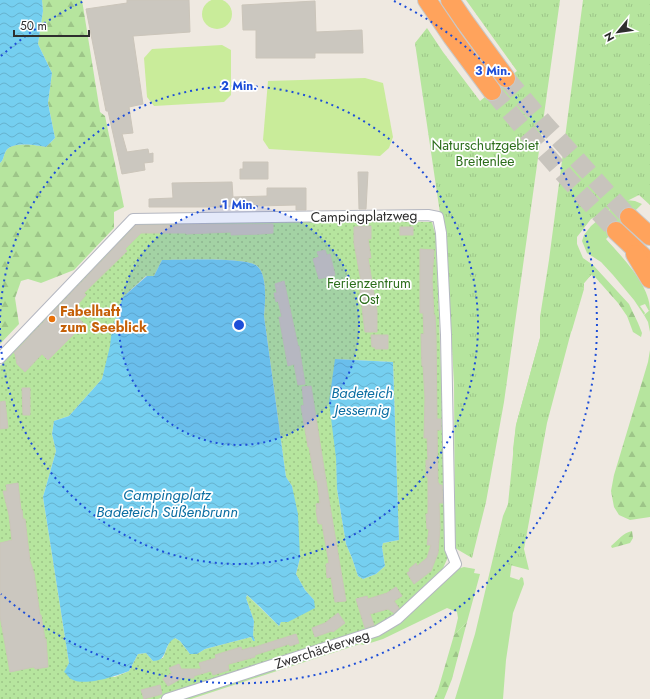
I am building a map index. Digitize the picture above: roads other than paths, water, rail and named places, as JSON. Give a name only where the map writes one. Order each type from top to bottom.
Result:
[{"type":"highway","points":[[427,0],[492,91]]},
{"type":"highway","points":[[450,0],[506,78]]},
{"type":"highway","points":[[630,217],[650,236]]},
{"type":"highway","points":[[650,263],[622,236],[650,279]]},
{"type":"street","name":"Campingplatzweg","points":[[0,358],[133,219],[438,216],[441,233],[446,335],[450,549],[456,564]]},
{"type":"street","name":"Zwerchäckerweg","points":[[167,699],[376,631],[397,619],[456,564]]},
{"type":"water","points":[[0,0],[42,0],[43,11],[38,44],[52,73],[48,103],[55,138],[46,147],[24,144],[13,146],[6,151],[0,163]]},
{"type":"water","name":"Campingplatz Badeteich Süßenbrunn","points":[[162,260],[240,261],[257,266],[263,276],[265,297],[264,316],[286,477],[292,486],[298,514],[300,558],[296,574],[305,590],[314,600],[315,608],[288,622],[281,622],[279,626],[247,595],[246,598],[254,621],[253,635],[255,641],[253,641],[251,637],[205,649],[197,654],[190,654],[180,641],[175,638],[168,645],[164,656],[158,660],[153,661],[146,653],[138,654],[129,671],[100,680],[84,682],[77,681],[70,678],[64,672],[69,663],[43,497],[56,451],[52,434],[54,421],[69,416],[102,379],[110,346],[112,329],[123,297],[147,276],[154,276]]},
{"type":"water","name":"Badeteich Jessernig","points":[[335,359],[393,362],[399,540],[383,543],[382,547],[385,566],[376,574],[363,579],[358,576],[346,544],[337,489],[336,458],[329,402]]},
{"type":"tunnel","points":[[506,78],[629,217]]},
{"type":"tunnel","points":[[492,91],[522,127],[616,231]]},
{"type":"place","name":"Fabelhaft zum Seeblick","points":[[52,319]]},
{"type":"park label","name":"Naturschutzgebiet Breitenlee","points":[[485,154]]},
{"type":"park label","name":"Ferienzentrum Ost","points":[[369,292]]}]
